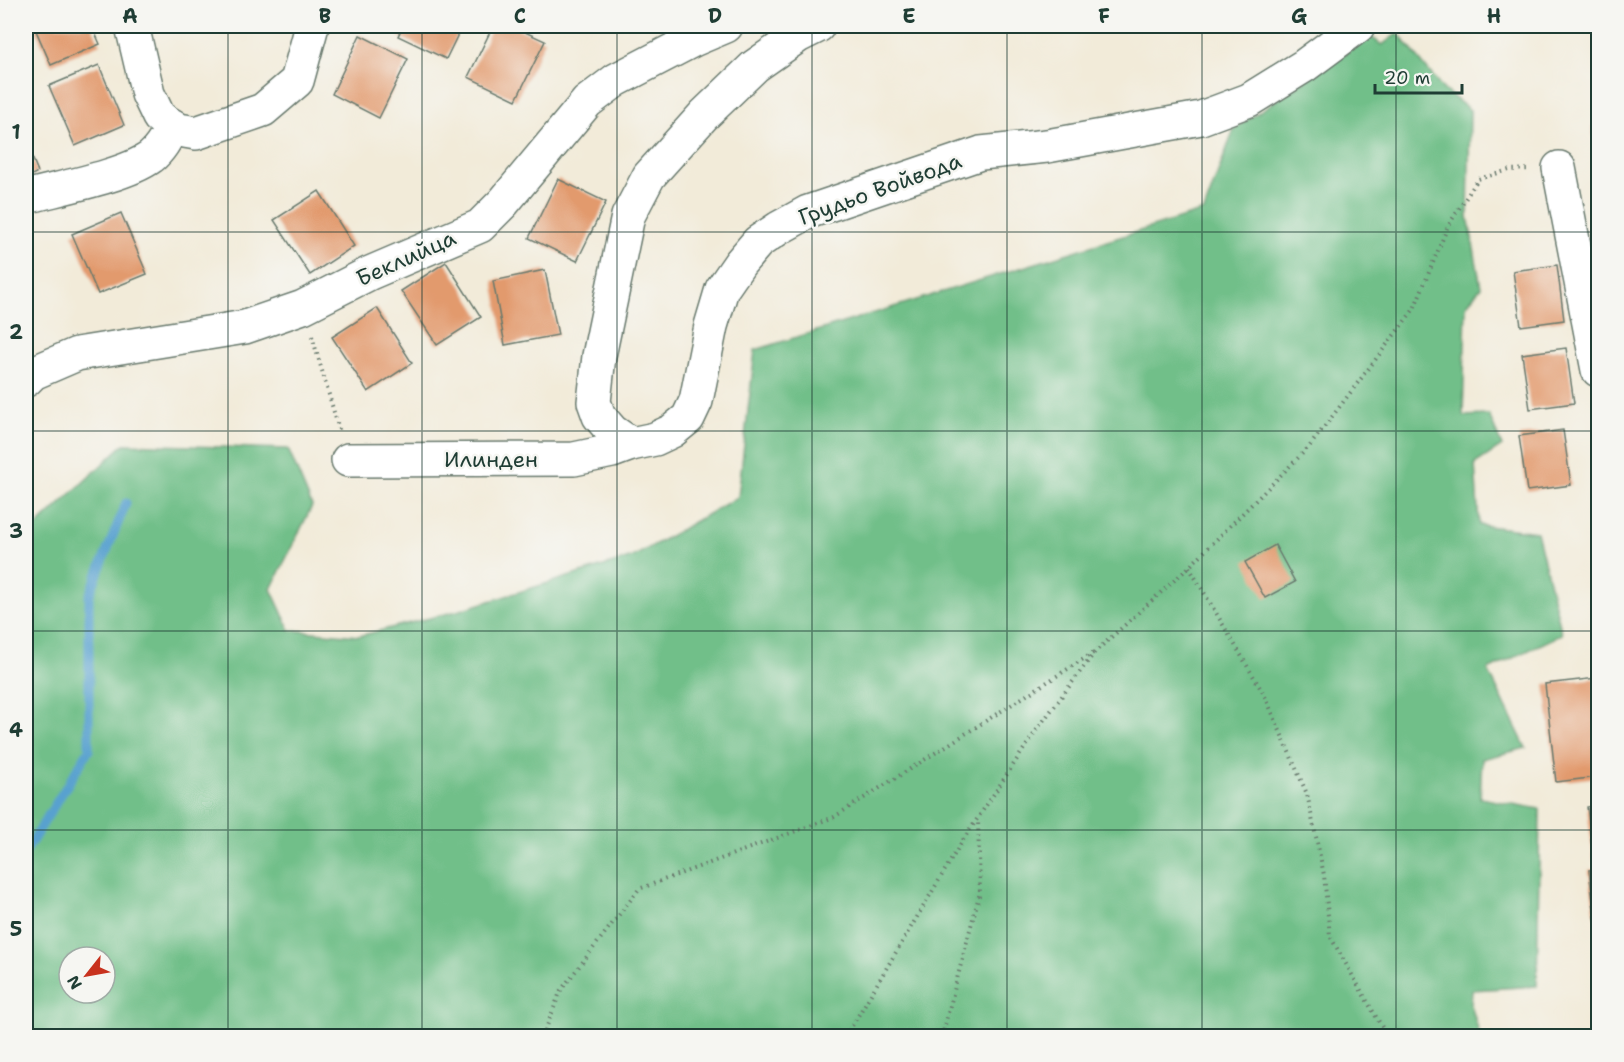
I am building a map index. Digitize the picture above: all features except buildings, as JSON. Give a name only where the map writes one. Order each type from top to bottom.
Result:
[{"type":"street","points":[[132,26],[148,94],[159,117],[179,130],[196,133],[263,110],[297,81],[312,26]]},
{"type":"street","name":"Беклийца","points":[[26,380],[33,373],[77,354],[245,327],[303,307],[370,273],[480,226],[503,203],[587,102],[682,33],[726,26]]},
{"type":"street","points":[[631,444],[612,431],[599,416],[594,402],[599,356],[628,216],[649,176],[704,115],[755,66],[798,36],[818,26]]},
{"type":"street","name":"Грудьо Войвода","points":[[631,444],[655,439],[672,431],[688,418],[696,401],[711,326],[722,289],[740,262],[758,242],[778,228],[808,212],[981,153],[1047,146],[1201,118],[1249,100],[1304,66],[1358,26]]},
{"type":"street","points":[[26,197],[127,169],[151,156],[165,141],[173,126]]},
{"type":"street","points":[[1559,168],[1599,370]]},
{"type":"street","name":"Илинден","points":[[348,460],[574,459],[612,451],[631,444]]},
{"type":"path","points":[[543,1036],[561,990],[639,889],[834,817],[1095,652],[1189,567],[1309,447],[1414,309],[1448,226],[1478,179],[1509,170],[1559,168]]},
{"type":"path","points":[[303,307],[348,460]]},
{"type":"path","points":[[1189,567],[1265,696],[1307,794],[1323,875],[1330,936],[1387,1036]]},
{"type":"path","points":[[846,1036],[978,818],[1038,728],[1095,652]]},
{"type":"path","points":[[942,1036],[980,892],[978,818]]},
{"type":"green space","points":[[1398,33],[1444,90],[1470,110],[1468,216],[1481,287],[1466,306],[1463,416],[1489,415],[1502,446],[1475,464],[1479,525],[1537,532],[1562,634],[1488,670],[1526,748],[1482,759],[1480,798],[1540,809],[1537,986],[1472,990],[1471,1005],[1480,1036],[26,1036],[26,544],[29,533],[124,444],[288,449],[312,506],[271,589],[290,630],[359,636],[457,611],[633,557],[738,497],[755,350],[1204,211],[1234,129],[1370,36],[1382,45]]},
{"type":"waterway","points":[[26,851],[89,750],[89,596],[126,503]]}]
